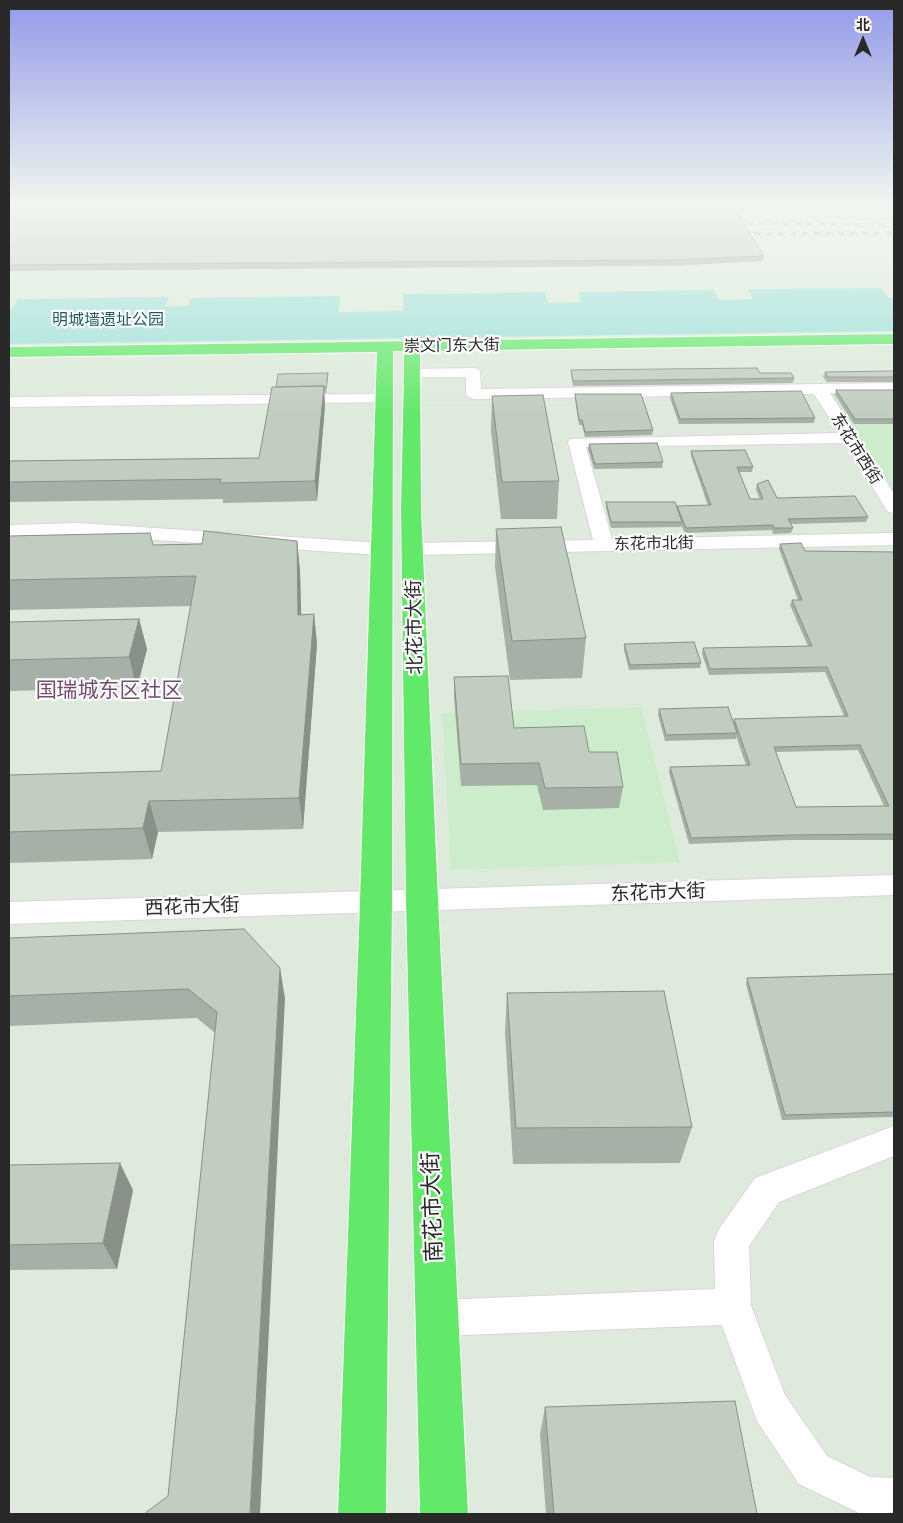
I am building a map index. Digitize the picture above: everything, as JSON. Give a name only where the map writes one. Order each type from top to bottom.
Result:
[{"type":"main road","name":"崇文门东大街","points":[[412,358],[894,339]]},
{"type":"main road","name":"崇文门东大街","points":[[412,358],[894,347]]},
{"type":"main road","name":"崇文门东大街","points":[[9,352],[385,351]]},
{"type":"main road","name":"崇文门东大街","points":[[9,360],[385,351]]},
{"type":"main road","points":[[385,351],[412,358]]},
{"type":"main road","name":"北花市大街","points":[[376,901],[385,351]]},
{"type":"main road","name":"北花市大街","points":[[412,358],[411,509],[422,900]]},
{"type":"main road","name":"南花市大街","points":[[422,900],[444,1514]]},
{"type":"main road","points":[[362,1514],[376,901]]},
{"type":"street","points":[[412,358],[472,372],[474,394],[894,388]]},
{"type":"street","name":"东花市西街","points":[[819,389],[848,438],[894,508]]},
{"type":"street","points":[[9,402],[384,399]]},
{"type":"street","points":[[604,545],[576,442],[848,438]]},
{"type":"street","points":[[9,532],[78,529],[381,549]]},
{"type":"street","name":"东花市北街","points":[[413,549],[894,540]]},
{"type":"street","name":"东花市大街","points":[[376,901],[894,885]]},
{"type":"street","name":"西花市大街","points":[[9,913],[376,901]]},
{"type":"street","points":[[894,1141],[767,1190],[731,1241],[733,1306],[771,1407],[813,1470],[868,1498],[894,1498]]},
{"type":"street","points":[[438,1318],[733,1306]]},
{"type":"shaded area","points":[[829,393],[894,393],[894,490]]},
{"type":"shaded area","points":[[641,707],[680,862],[451,870],[442,713]]},
{"type":"green space","name":"明城墙遗址公园","points":[[881,288],[889,298],[894,298],[894,331],[9,344],[9,309],[12,309],[18,299],[169,297],[165,307],[188,306],[191,298],[340,296],[339,312],[403,311],[403,294],[545,292],[548,303],[581,302],[578,292],[714,290],[719,300],[753,299],[748,289]]},
{"type":"building","points":[[757,368],[760,373],[791,373],[794,378],[573,381],[571,370]]},
{"type":"building","points":[[894,371],[894,377],[828,377],[825,372]]},
{"type":"building","points":[[328,373],[326,388],[324,386],[276,387],[278,374]]},
{"type":"building","points":[[324,386],[315,481],[220,483],[221,479],[9,482],[9,461],[259,458],[272,387]]},
{"type":"building","points":[[836,390],[894,390],[894,419],[855,419]]},
{"type":"building","points":[[801,391],[815,418],[680,419],[671,393]]},
{"type":"building","points":[[575,394],[641,394],[653,430],[585,432],[582,420],[579,420]]},
{"type":"building","points":[[543,395],[559,481],[502,482],[492,396]]},
{"type":"building","points":[[657,443],[663,462],[595,464],[589,444]]},
{"type":"building","points":[[745,450],[753,467],[737,467],[750,499],[763,499],[757,484],[768,480],[777,498],[855,496],[868,517],[788,519],[793,528],[774,528],[773,525],[686,528],[677,506],[711,505],[691,451]]},
{"type":"building","points":[[606,502],[675,502],[682,522],[611,522]]},
{"type":"building","points":[[561,527],[586,638],[512,641],[496,529]]},
{"type":"building","points":[[204,531],[297,541],[298,615],[314,614],[299,798],[149,801],[143,828],[9,832],[9,775],[161,771],[196,576],[9,580],[9,536],[150,533],[153,545],[202,544]]},
{"type":"building","points":[[801,543],[805,551],[894,552],[894,834],[691,838],[670,767],[750,765],[734,719],[848,716],[827,667],[710,669],[703,648],[812,646],[792,600],[802,600],[780,544]],"holes":[[[860,745],[889,806],[796,807],[774,747]]]},
{"type":"building","points":[[139,619],[129,657],[9,660],[9,622]]},
{"type":"building","points":[[694,642],[701,663],[630,665],[624,644]]},
{"type":"building","points":[[508,676],[514,728],[584,726],[589,752],[617,752],[623,787],[545,788],[539,763],[461,764],[454,677]]},
{"type":"building","points":[[728,707],[737,733],[666,735],[659,709]]},
{"type":"building","points":[[244,929],[280,968],[250,1514],[144,1514],[168,1496],[217,1012],[188,989],[9,996],[9,938]]},
{"type":"building","points":[[894,974],[894,1112],[785,1115],[747,978]]},
{"type":"building","points":[[664,991],[692,1127],[516,1128],[507,993]]},
{"type":"building","points":[[120,1163],[103,1243],[9,1245],[9,1165]]},
{"type":"building","points":[[735,1401],[757,1514],[554,1514],[545,1407]]},
{"type":"district","name":"国瑞城东区社区","points":[[109,691]]}]
